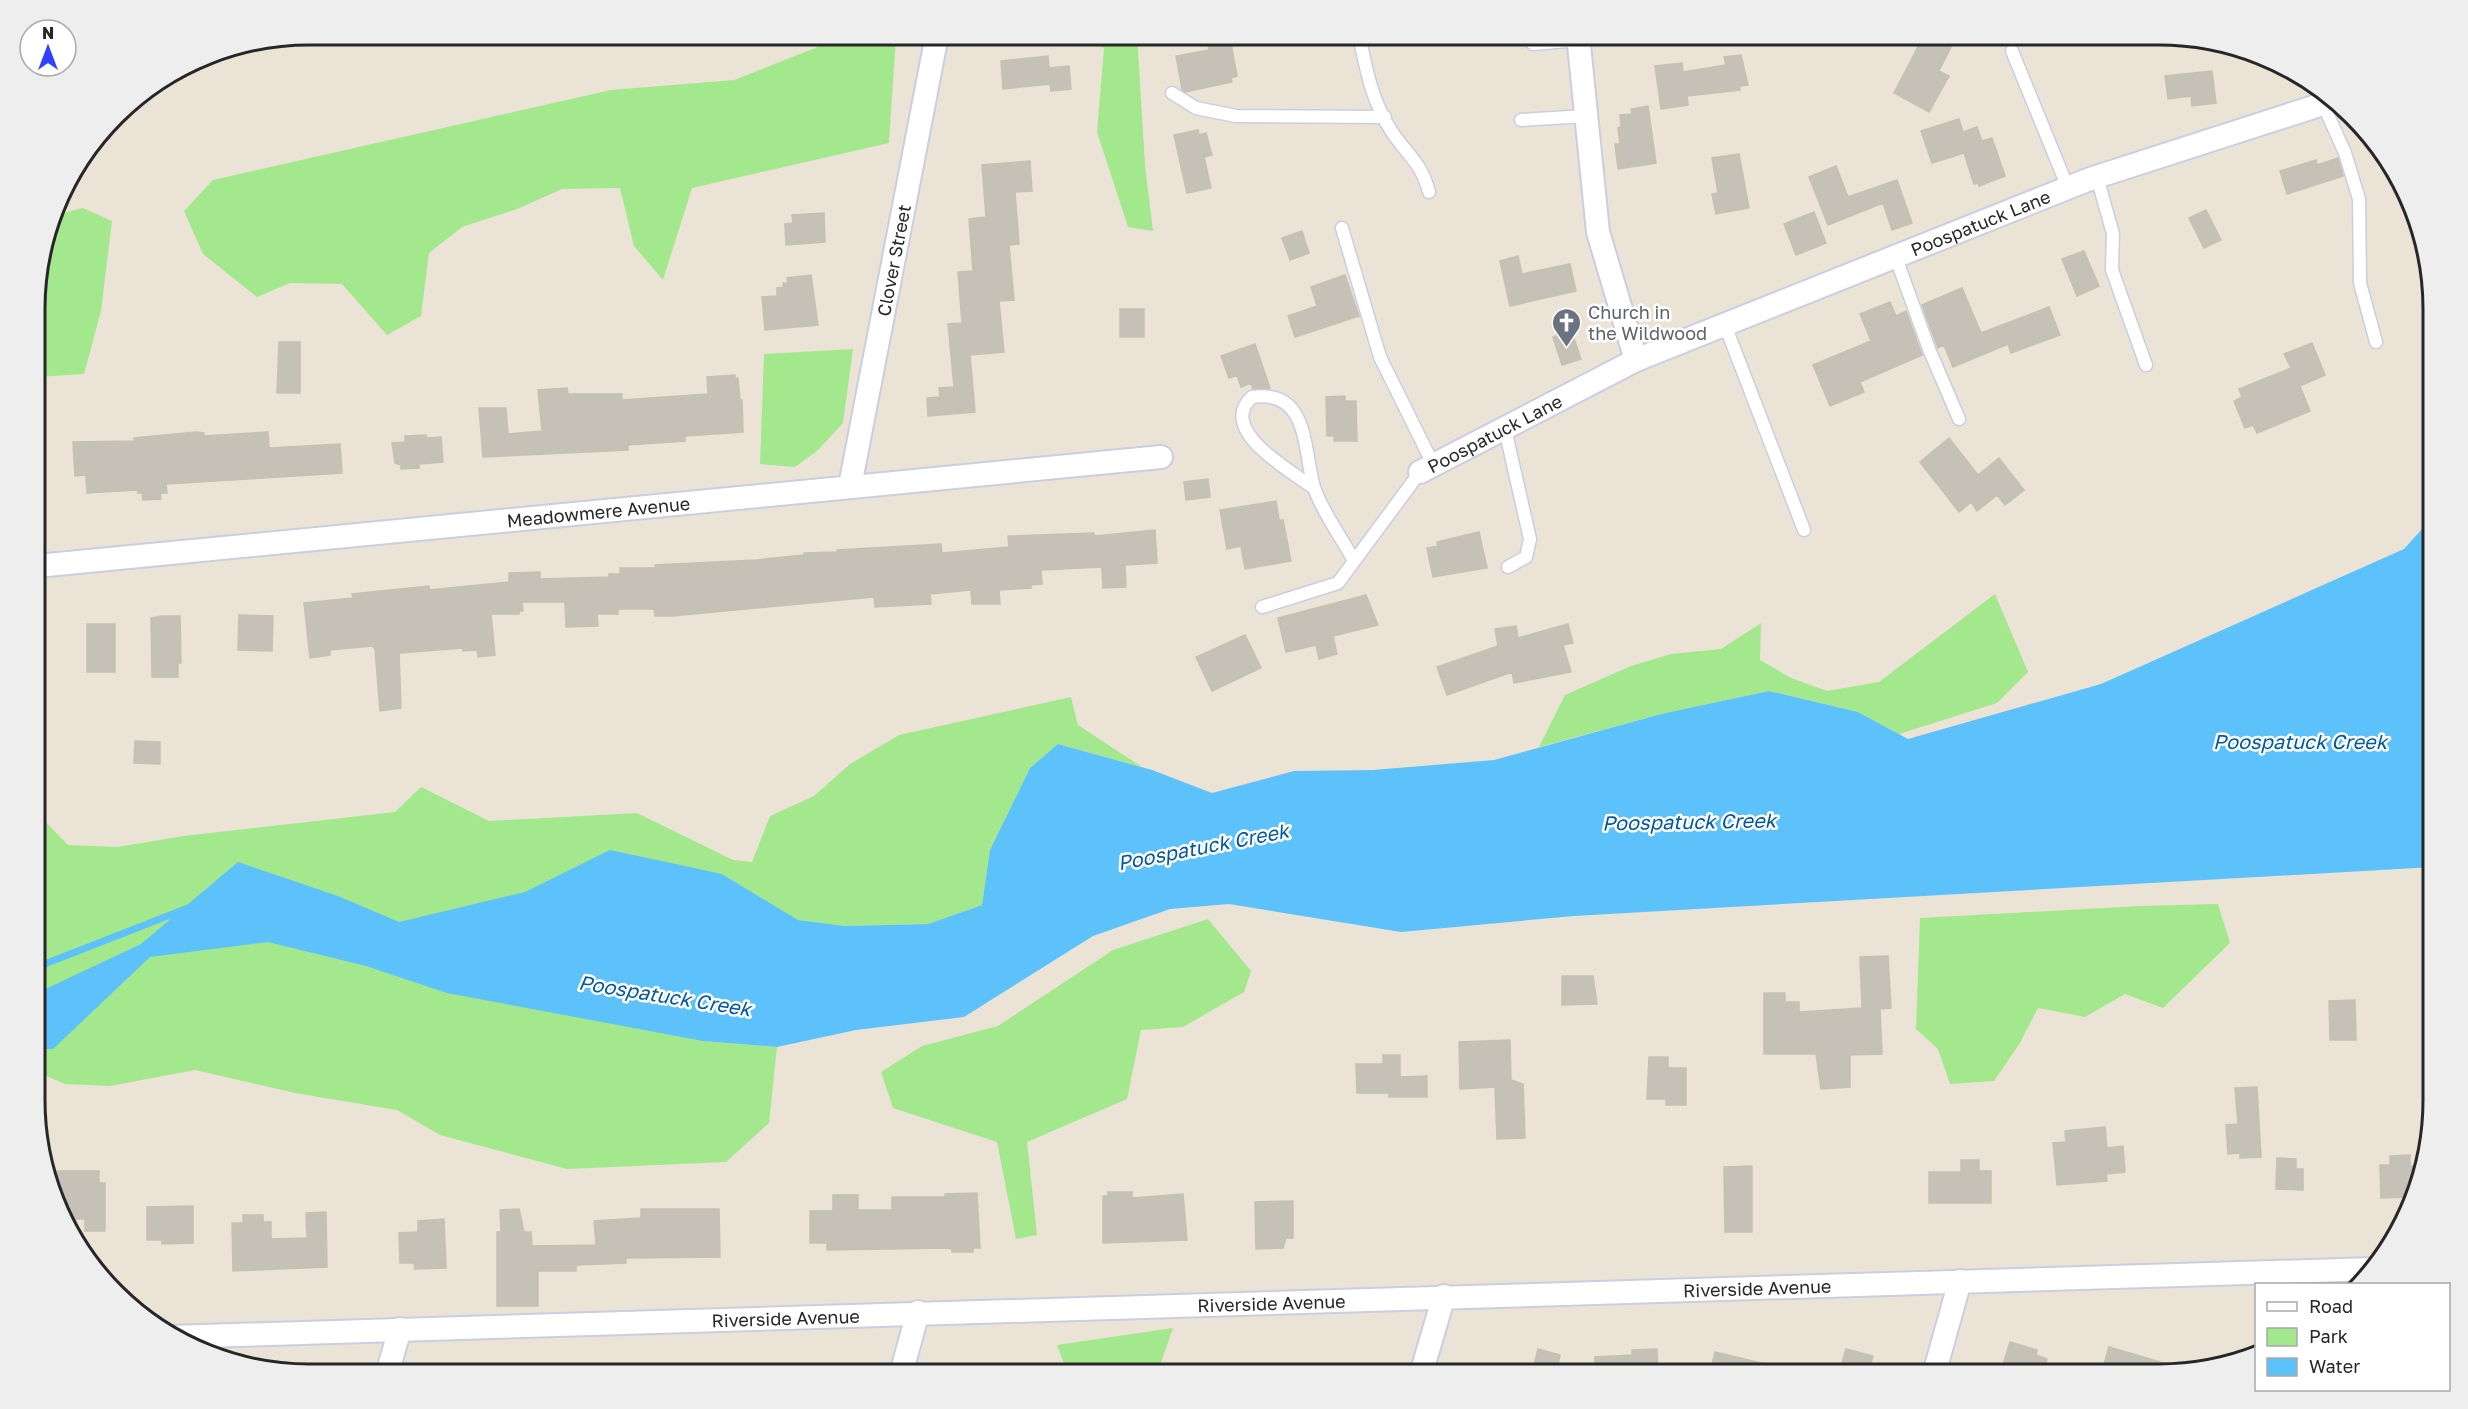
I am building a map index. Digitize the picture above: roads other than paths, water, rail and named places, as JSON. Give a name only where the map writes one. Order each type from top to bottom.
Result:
[{"type":"street","name":"Clover Street","points":[[850,486],[935,45]]},
{"type":"street","points":[[1579,45],[1598,231],[1636,360]]},
{"type":"street","name":"Poospatuck Lane","points":[[1427,469],[1636,360],[2097,177],[2325,103]]},
{"type":"street","name":"Meadowmere Avenue","points":[[45,565],[1161,457]]},
{"type":"street","name":"Riverside Avenue","points":[[191,1336],[918,1312],[2362,1269]]},
{"type":"street","points":[[1937,1364],[1960,1281]]},
{"type":"street","points":[[1424,1364],[1444,1296]]},
{"type":"street","points":[[904,1364],[918,1312]]},
{"type":"street","points":[[390,1364],[400,1329]]},
{"type":"lane","points":[[1361,45],[1372,93],[1392,132],[1423,170],[1429,192]]},
{"type":"lane","points":[[2012,51],[2068,188]]},
{"type":"lane","points":[[1172,93],[1196,108],[1236,116],[1385,117]]},
{"type":"lane","points":[[2327,105],[2359,199],[2360,283],[2376,342]]},
{"type":"lane","points":[[1521,120],[1585,116]]},
{"type":"lane","points":[[2097,177],[2113,234],[2112,270],[2146,365]]},
{"type":"lane","points":[[1342,228],[1380,357],[1427,469]]},
{"type":"lane","points":[[1896,258],[1929,349],[1959,419]]},
{"type":"lane","points":[[1725,325],[1804,530]]},
{"type":"lane","points":[[1314,488],[1249,438],[1242,416],[1245,404],[1252,397],[1275,397],[1284,402],[1297,417],[1308,447],[1314,488],[1354,561]]},
{"type":"lane","points":[[1505,429],[1530,539],[1526,557],[1508,567]]},
{"type":"lane","name":"Poospatuck Lane","points":[[1262,607],[1338,583],[1427,469]]},
{"type":"water","points":[[2423,528],[2423,868],[1574,916],[1401,932],[1229,904],[1170,909],[1093,936],[964,1017],[856,1030],[777,1047],[703,1041],[447,993],[366,966],[268,942],[150,957],[53,1049],[45,1049],[45,989],[141,944],[238,862],[338,896],[399,922],[525,892],[610,850],[722,874],[798,920],[845,926],[928,924],[982,905],[990,850],[1030,768],[1058,744],[1152,770],[1212,793],[1294,771],[1373,770],[1494,760],[1661,714],[1769,691],[1858,712],[1908,739],[2101,684],[2404,549]]},
{"type":"waterway","name":"Poospatuck Creek","points":[[45,964],[188,908]]},
{"type":"place","name":"Church in the Wildwood","points":[[1567,348]]}]
